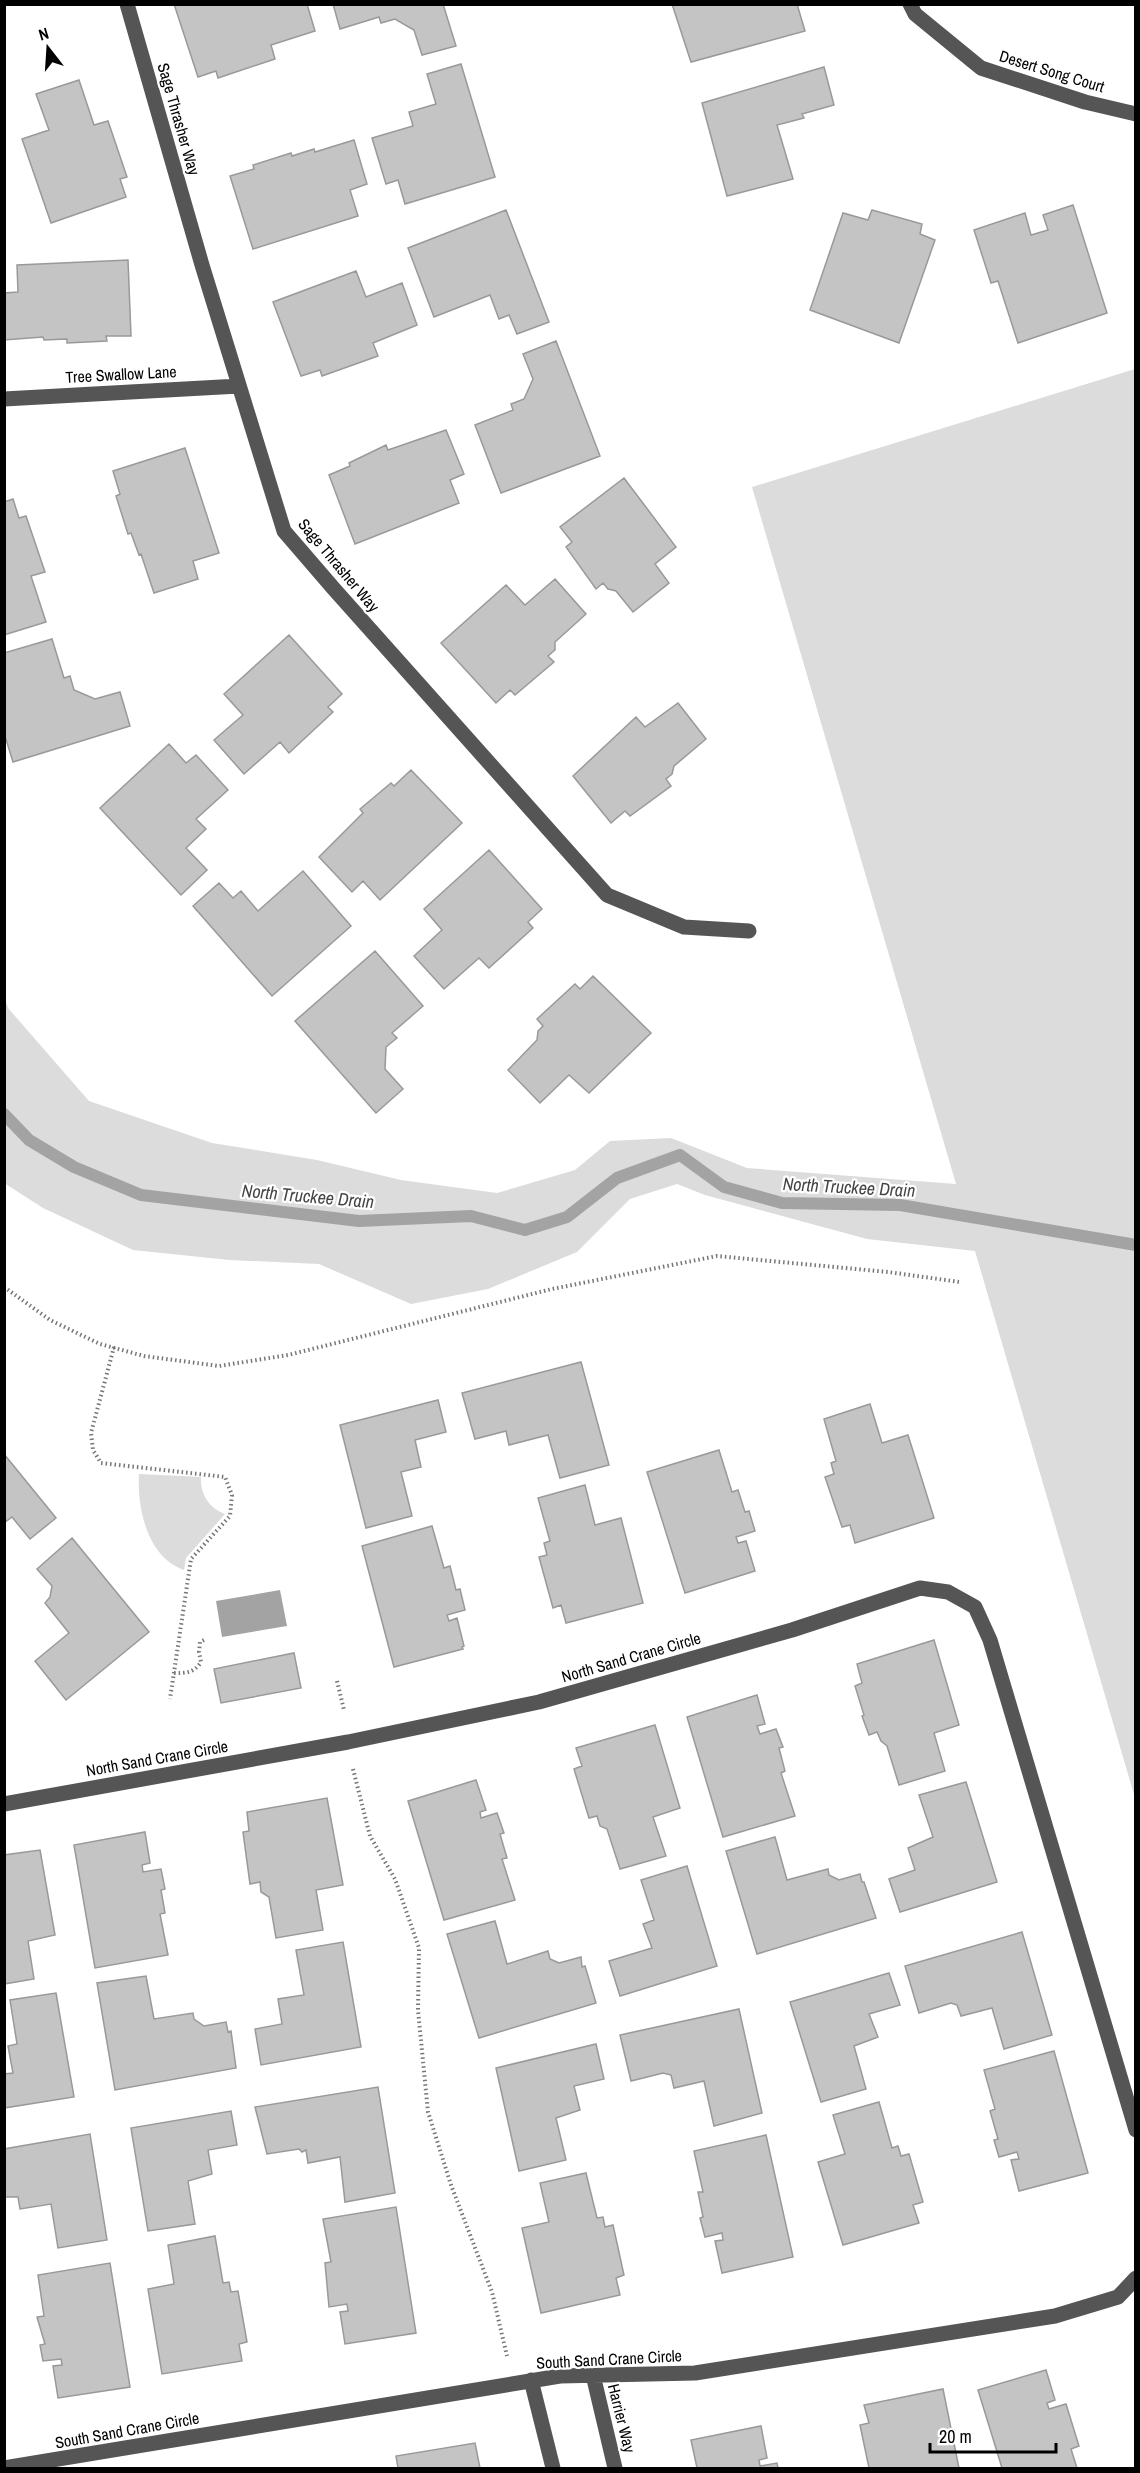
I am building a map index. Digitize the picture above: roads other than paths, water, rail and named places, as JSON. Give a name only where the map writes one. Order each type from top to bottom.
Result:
[{"type":"street","name":"Sage Thrasher Way","points":[[128,4],[202,265],[284,531],[607,895],[684,927],[748,931]]},
{"type":"street","name":"Desert Song Court","points":[[910,4],[915,14],[981,68],[1085,102],[1136,114]]},
{"type":"street","name":"Tree Swallow Lane","points":[[4,399],[239,386]]},
{"type":"street","name":"North Sand Crane Circle","points":[[4,1804],[348,1742],[539,1702],[792,1630],[920,1588],[948,1592],[975,1607],[990,1640],[1136,2130]]},
{"type":"street","name":"South Sand Crane Circle","points":[[4,2468],[531,2380],[560,2376],[695,2373],[1055,2316],[1118,2297],[1136,2278]]},
{"type":"street","name":"Harrier Way","points":[[593,2375],[615,2469]]},
{"type":"street","points":[[531,2380],[553,2469]]},
{"type":"waterway","name":"North Truckee Drain","points":[[4,1114],[29,1140],[74,1167],[141,1195],[359,1221],[471,1216],[525,1230],[567,1217],[617,1178],[680,1155],[724,1187],[782,1203],[900,1205],[1136,1245]]}]
